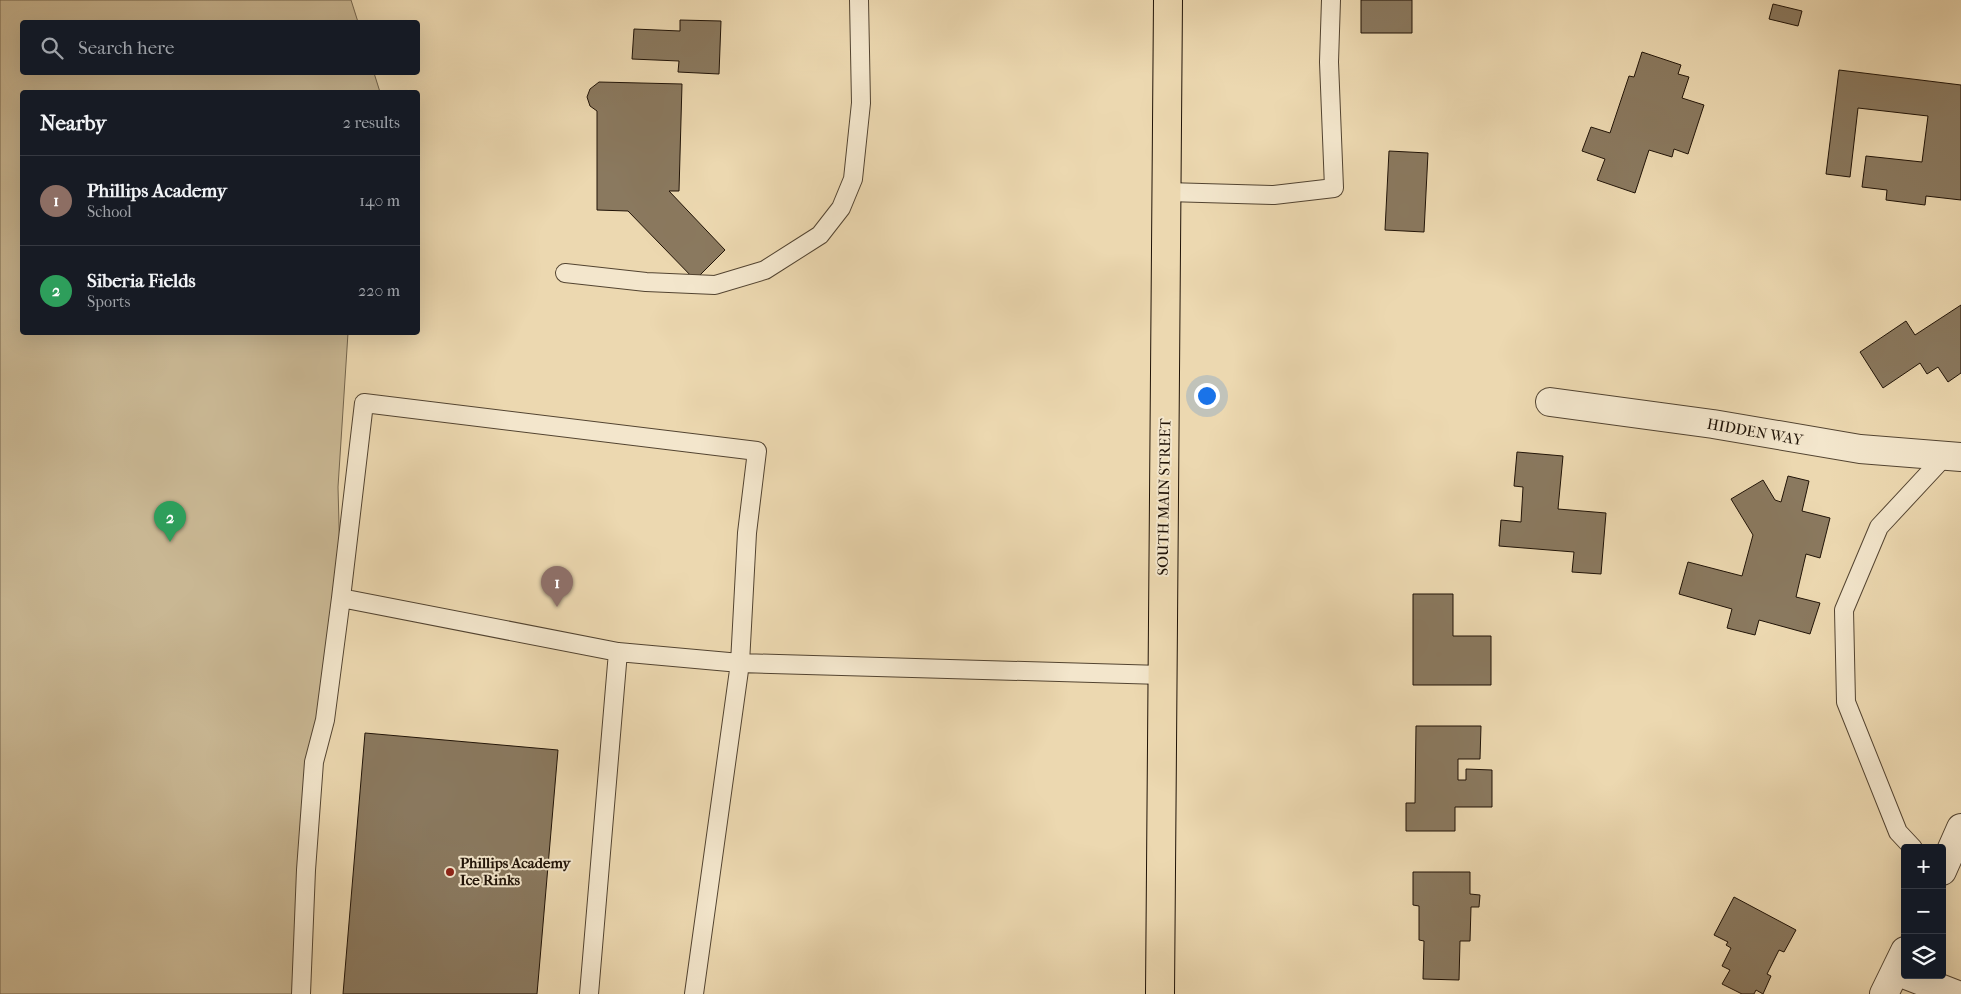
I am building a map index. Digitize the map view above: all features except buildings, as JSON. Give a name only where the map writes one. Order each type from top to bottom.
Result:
[{"type":"main road","name":"SOUTH MAIN STREET","points":[[1160,994],[1168,0]]},
{"type":"street","name":"HIDDEN WAY","points":[[1550,402],[1713,424],[1860,449],[1953,456]]},
{"type":"street","points":[[1946,862],[1961,828]]},
{"type":"street","points":[[1899,973],[1956,994]]},
{"type":"lane","points":[[565,274],[646,282],[715,286],[765,270],[820,235],[841,208],[854,179],[861,103],[859,0]]},
{"type":"lane","points":[[1166,192],[1274,195],[1334,188],[1329,62],[1331,0]]},
{"type":"lane","points":[[301,994],[306,870],[314,762],[325,720],[364,403],[757,451],[747,533],[740,663],[694,994]]},
{"type":"lane","points":[[1909,844],[1898,832],[1846,702],[1844,610],[1879,527],[1953,456]]},
{"type":"lane","points":[[341,598],[618,652],[740,663],[1162,675]]},
{"type":"lane","points":[[589,994],[618,652]]},
{"type":"shaded area","points":[[0,0],[351,0],[357,20],[20,20],[20,75],[375,75],[379,90],[20,90],[20,335],[348,335],[338,487],[341,598],[325,720],[303,994],[0,994]]},
{"type":"place","name":"Siberia Fields","points":[[170,542]]},
{"type":"place","name":"Phillips Academy","points":[[557,607]]},
{"type":"place","name":"Phillips Academy Ice Rinks","points":[[450,872]]}]
